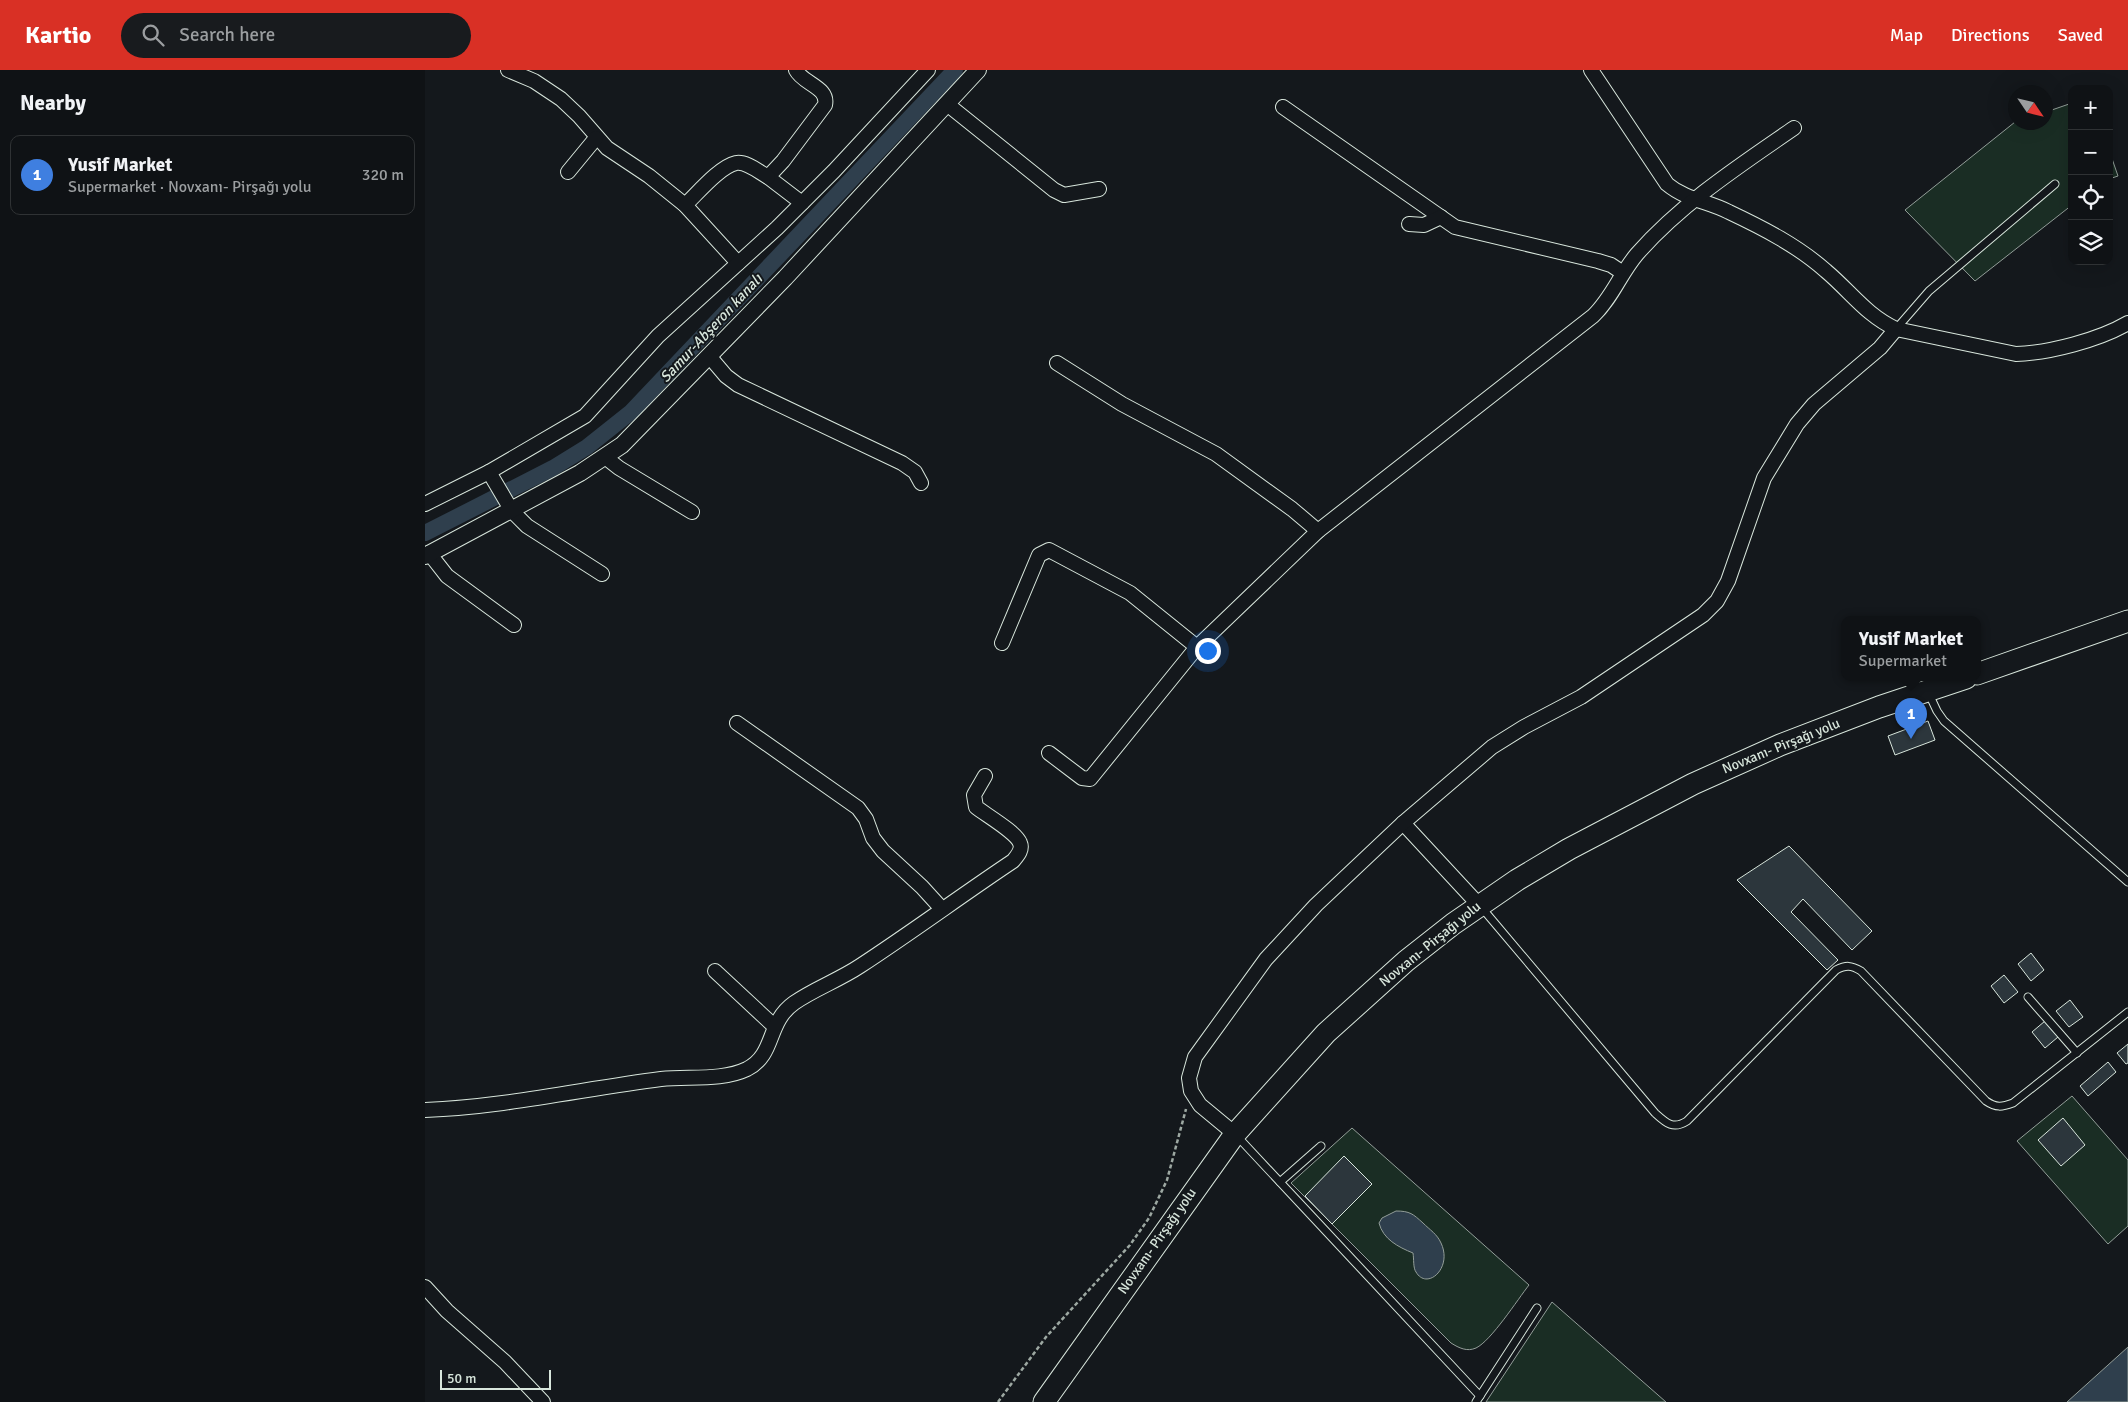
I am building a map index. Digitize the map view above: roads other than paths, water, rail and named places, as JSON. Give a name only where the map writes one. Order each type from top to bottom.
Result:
[{"type":"main road","points":[[1981,673],[2128,621]]},
{"type":"main road","name":"Novxanı- Pirşağı yolu","points":[[1044,1402],[1235,1134],[1326,1033],[1407,961],[1479,905],[1569,849],[1739,762],[1861,714],[1957,681]]},
{"type":"street","points":[[508,70],[534,81],[561,99],[607,148],[649,176],[685,205],[738,263]]},
{"type":"street","points":[[768,177],[783,161],[825,106],[826,99],[824,93],[801,77],[796,70]]},
{"type":"street","points":[[425,504],[489,472],[585,416],[658,336],[802,203],[928,70]]},
{"type":"street","points":[[514,625],[447,576],[427,554],[512,511],[605,457],[635,432],[785,278],[978,70]]},
{"type":"street","points":[[1591,70],[1663,178],[1676,192],[1693,200],[1728,211],[1780,238],[1828,272],[1851,298],[1869,313],[1896,329],[2006,352],[2027,353],[2102,335],[2128,323]]},
{"type":"street","points":[[947,104],[1054,190],[1064,195],[1099,188]]},
{"type":"street","points":[[1283,107],[1455,227],[1469,232],[1598,261],[1611,265],[1623,273]]},
{"type":"street","points":[[1049,753],[1082,778],[1090,779],[1197,646],[1318,531],[1593,316],[1605,304],[1623,273],[1638,253],[1693,200],[1794,128]]},
{"type":"street","points":[[568,172],[596,138]]},
{"type":"street","points":[[685,205],[722,171],[737,163],[747,165],[768,177],[802,203]]},
{"type":"street","points":[[1409,224],[1424,225],[1441,217]]},
{"type":"street","points":[[1235,1134],[1200,1104],[1191,1091],[1189,1078],[1195,1057],[1267,959],[1316,905],[1403,824],[1492,747],[1581,697],[1703,615],[1717,601],[1728,581],[1765,478],[1793,431],[1814,404],[1881,348],[1896,329]]},
{"type":"street","points":[[709,356],[725,376],[738,385],[902,463],[915,472],[921,483]]},
{"type":"street","points":[[1057,363],[1122,404],[1216,454],[1292,509],[1318,531]]},
{"type":"street","points":[[605,457],[619,468],[692,512]]},
{"type":"street","points":[[489,472],[512,511],[540,536],[603,574]]},
{"type":"street","points":[[1002,643],[1039,555],[1049,550],[1130,593],[1197,646]]},
{"type":"street","points":[[737,723],[858,808],[866,819],[873,838],[883,851],[922,887],[941,909]]},
{"type":"street","points":[[425,1110],[469,1108],[666,1078],[727,1075],[757,1064],[766,1053],[774,1026],[783,1012],[794,1003],[859,966],[1013,861],[1020,850],[1020,843],[1013,834],[976,807],[974,795],[985,776]]},
{"type":"street","points":[[1403,824],[1479,905]]},
{"type":"street","points":[[715,971],[774,1026]]},
{"type":"street","points":[[425,1287],[447,1311],[505,1362],[543,1402]]},
{"type":"lane","points":[[1896,329],[1929,291],[2055,184]]},
{"type":"lane","points":[[1928,691],[1944,721],[2128,882]]},
{"type":"lane","points":[[1479,905],[1655,1113],[1671,1125],[1679,1126],[1687,1122],[1836,970],[1845,966],[1853,966],[1861,971],[1994,1107],[2003,1107],[2013,1103],[2128,1012]]},
{"type":"lane","points":[[2028,997],[2077,1053]]},
{"type":"lane","points":[[1235,1134],[1478,1399],[1537,1308]]},
{"type":"lane","points":[[1280,1182],[1321,1146]]},
{"type":"water","points":[[1396,1211],[1408,1212],[1414,1215],[1433,1232],[1441,1243],[1444,1261],[1437,1274],[1432,1278],[1426,1279],[1421,1277],[1415,1270],[1413,1253],[1392,1242],[1381,1229],[1379,1223],[1382,1218]]},
{"type":"water","points":[[2128,1347],[2128,1402],[2067,1402]]},
{"type":"waterway","name":"Samur-Abşeron kanalı","points":[[425,533],[553,468],[587,447],[631,412],[955,70]]},
{"type":"place","name":"Yusif Market","points":[[1911,739]]}]
